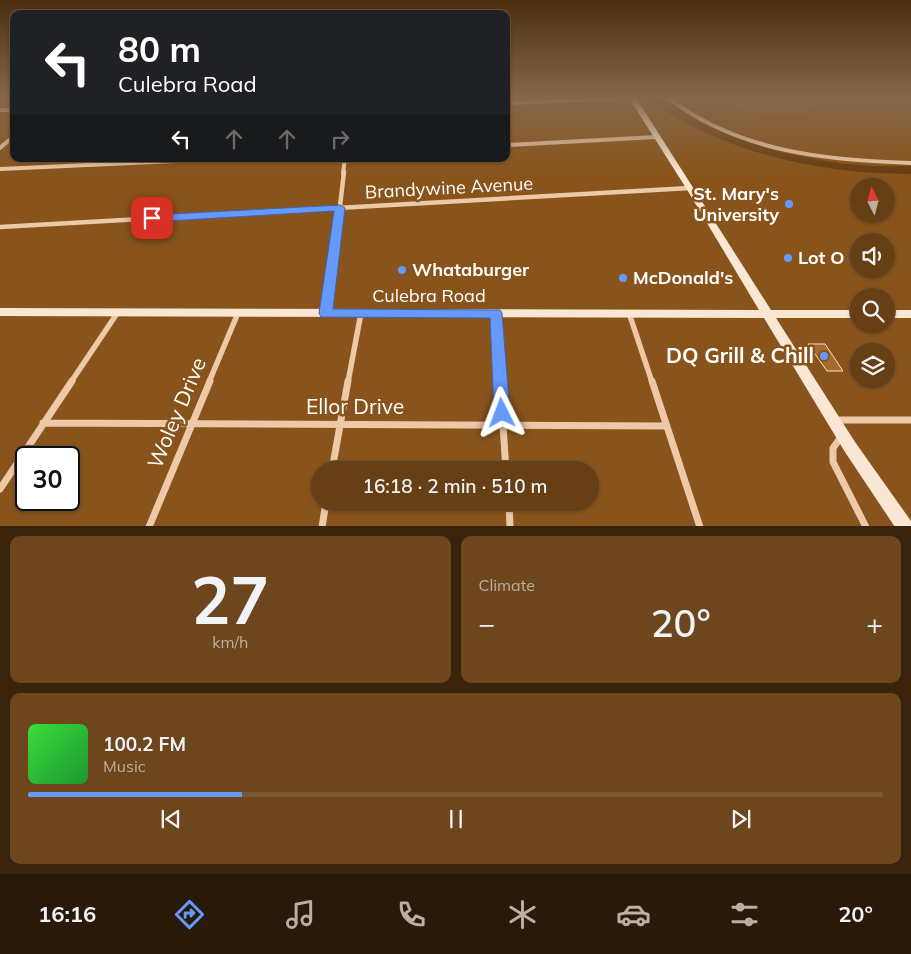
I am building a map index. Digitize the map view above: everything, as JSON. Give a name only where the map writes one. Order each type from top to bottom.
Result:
[{"type":"main road","points":[[647,123],[690,188],[843,435],[905,526]]},
{"type":"main road","name":"Culebra Road","points":[[0,312],[850,314]]},
{"type":"main road","points":[[895,314],[911,314]]},
{"type":"street","points":[[705,123],[728,133],[779,149],[858,161],[911,163]]},
{"type":"street","points":[[510,145],[656,137]]},
{"type":"street","points":[[0,148],[10,139]]},
{"type":"street","points":[[0,169],[153,162]]},
{"type":"street","points":[[326,313],[345,162]]},
{"type":"street","name":"Brandywine Avenue","points":[[0,227],[690,188]]},
{"type":"street","points":[[0,489],[118,312]]},
{"type":"street","name":"Woley Drive","points":[[148,526],[238,313]]},
{"type":"street","points":[[334,461],[361,313]]},
{"type":"street","points":[[496,313],[505,461]]},
{"type":"street","points":[[629,314],[700,526]]},
{"type":"street","points":[[834,420],[911,420]]},
{"type":"street","name":"Ellor Drive","points":[[44,423],[667,426]]},
{"type":"street","points":[[843,435],[833,448],[833,462],[866,526]]},
{"type":"street","points":[[322,526],[324,511]]},
{"type":"street","points":[[509,511],[510,526]]},
{"type":"building","name":"DQ Grill & Chill","points":[[808,344],[825,344],[843,371],[827,371]]},
{"type":"waterway","points":[[693,123],[725,137],[782,156],[810,162],[873,170],[911,170]]},
{"type":"place","name":"St. Mary's University","points":[[789,204]]},
{"type":"place","name":"Lot O","points":[[788,258]]},
{"type":"place","name":"Whataburger","points":[[402,270]]},
{"type":"place","name":"McDonald's","points":[[623,278]]},
{"type":"place","name":"DQ Grill & Chill","points":[[824,356]]},
{"type":"route","points":[[152,218],[340,208],[326,313],[496,313],[502,413]]}]
